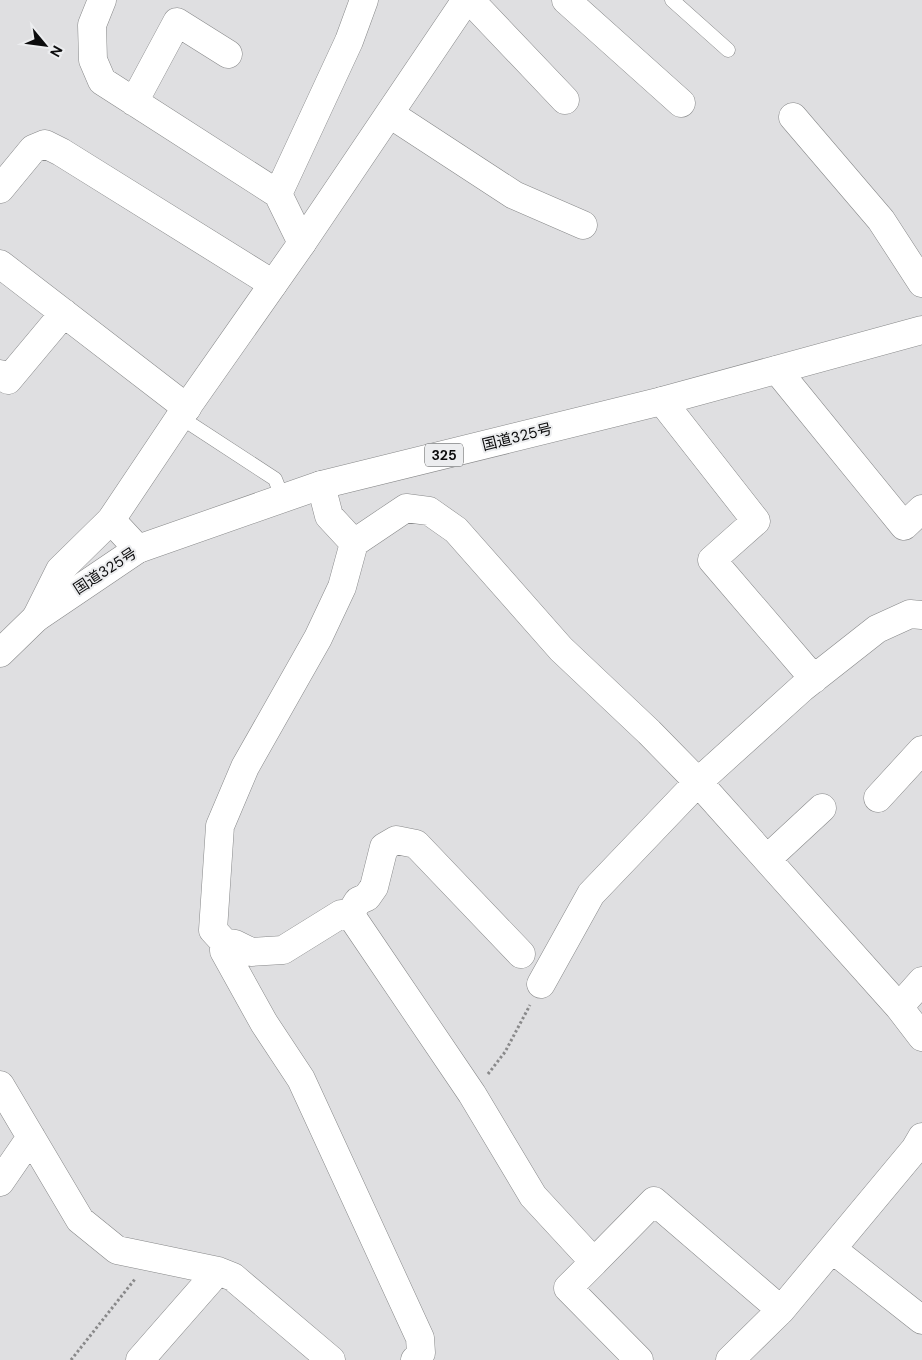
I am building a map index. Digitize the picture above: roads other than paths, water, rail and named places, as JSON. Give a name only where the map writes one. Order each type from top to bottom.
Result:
[{"type":"main road","points":[[102,0],[92,25],[92,60],[102,81],[278,194],[302,243]]},
{"type":"main road","points":[[278,194],[349,41],[364,0]]},
{"type":"main road","points":[[36,618],[60,570],[111,520],[302,243],[466,0]]},
{"type":"main road","points":[[470,0],[565,100]]},
{"type":"main road","points":[[566,0],[681,103]]},
{"type":"main road","points":[[134,102],[177,22],[228,54]]},
{"type":"main road","points":[[390,114],[514,195],[583,225]]},
{"type":"main road","points":[[793,117],[881,220],[922,282]]},
{"type":"main road","points":[[0,189],[34,148],[45,144],[61,152],[273,284]]},
{"type":"main road","points":[[0,264],[64,313],[184,413]]},
{"type":"main road","points":[[0,374],[8,380],[64,313]]},
{"type":"main road","name":"国道325号","points":[[0,653],[36,618],[138,549],[321,485],[662,401],[922,330]]},
{"type":"main road","points":[[777,370],[904,526],[922,509]]},
{"type":"main road","points":[[662,401],[756,521],[712,560],[814,679]]},
{"type":"main road","points":[[321,485],[329,516],[354,542]]},
{"type":"main road","points":[[350,914],[341,914],[283,950],[251,952],[235,944],[224,942],[213,930],[220,826],[245,767],[318,638],[342,587],[354,542],[406,508],[429,511],[456,530],[561,649],[649,732],[698,782],[899,1007],[922,1037]]},
{"type":"main road","points":[[111,520],[138,549]]},
{"type":"main road","points":[[541,984],[591,894],[698,782],[814,679],[877,629],[910,614],[922,615]]},
{"type":"main road","points":[[878,798],[922,750]]},
{"type":"main road","points":[[767,859],[822,808]]},
{"type":"main road","points":[[350,914],[358,901],[367,897],[374,886],[384,847],[396,840],[416,844],[520,954]]},
{"type":"main road","points":[[350,914],[472,1094],[533,1196],[594,1262]]},
{"type":"main road","points":[[224,942],[224,951],[260,1015],[301,1079],[420,1338],[421,1353],[415,1360]]},
{"type":"main road","points":[[899,1007],[922,981]]},
{"type":"main road","points":[[0,1085],[80,1220],[116,1250],[218,1271],[233,1277],[331,1360]]},
{"type":"main road","points":[[0,1182],[31,1137]]},
{"type":"main road","points":[[730,1360],[781,1310],[920,1147]]},
{"type":"main road","points":[[639,1360],[568,1288],[654,1201],[781,1310]]},
{"type":"main road","points":[[832,1249],[922,1320]]},
{"type":"main road","points":[[140,1360],[218,1271]]},
{"type":"lane","points":[[672,0],[728,50]]},
{"type":"lane","points":[[184,413],[275,479],[283,499]]}]
